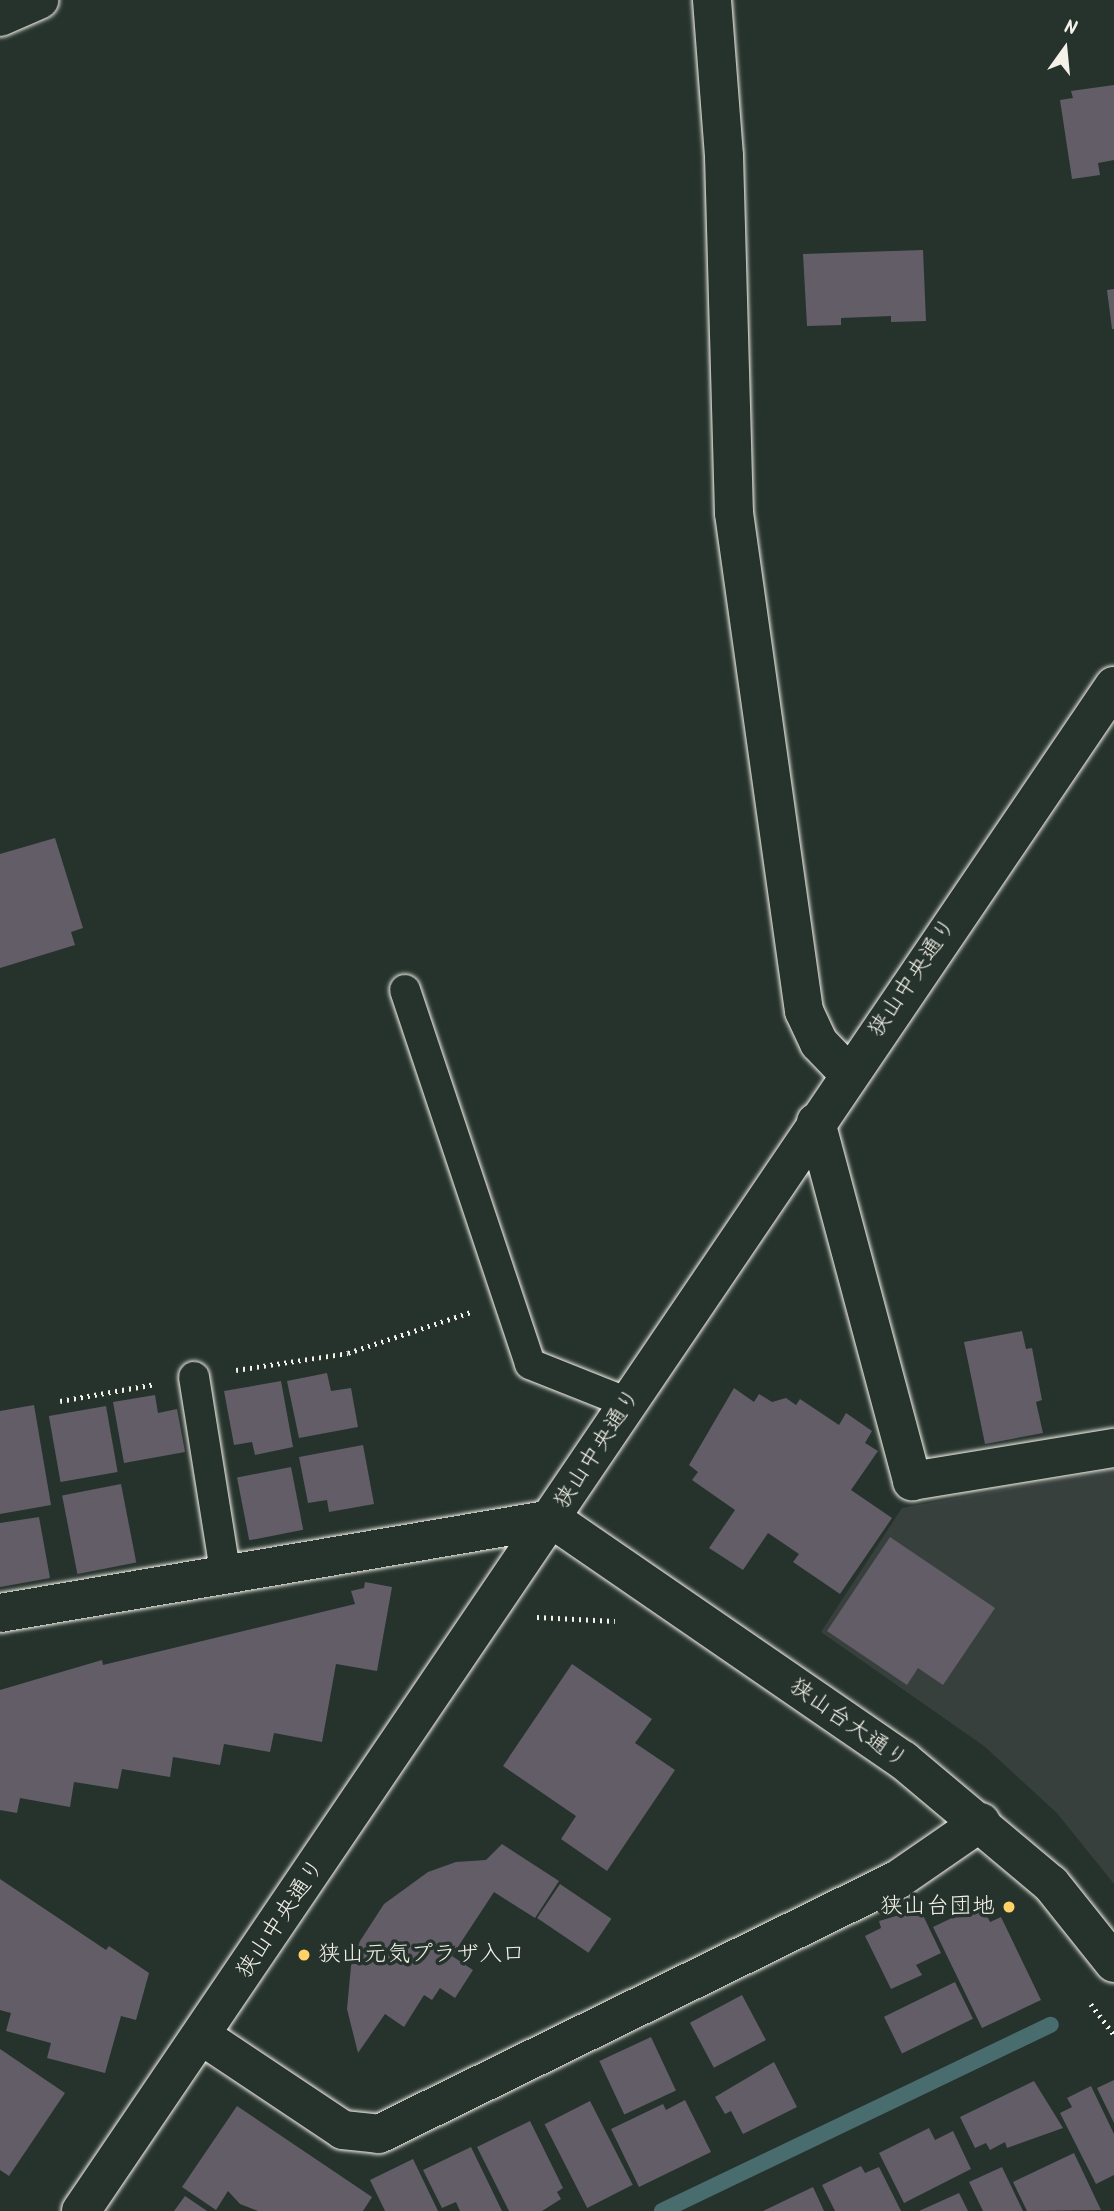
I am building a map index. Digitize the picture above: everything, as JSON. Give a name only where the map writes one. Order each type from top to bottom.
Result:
[{"type":"street","points":[[0,17],[39,0]]},
{"type":"street","points":[[712,0],[724,156],[734,513],[804,1011],[819,1043],[848,1073]]},
{"type":"street","name":"狭山中央通り","points":[[81,2211],[552,1519],[848,1073],[1114,686]]},
{"type":"street","points":[[816,1122],[912,1481],[1114,1448]]},
{"type":"street","points":[[0,1613],[225,1571],[552,1519]]},
{"type":"street","name":"狭山台大通り","points":[[552,1519],[903,1760],[981,1822],[1051,1884],[1114,1963]]},
{"type":"street","points":[[202,2036],[343,2130],[379,2134],[897,1880],[981,1822]]},
{"type":"lane","points":[[405,990],[530,1364],[628,1403]]},
{"type":"lane","points":[[194,1377],[225,1571]]},
{"type":"path","points":[[60,1401],[348,1353],[508,1299]]},
{"type":"path","points":[[536,1618],[616,1620],[627,1628]]},
{"type":"path","points":[[1088,2000],[1114,2034]]},
{"type":"shaded area","points":[[1114,1469],[1114,1884],[1057,1813],[984,1746],[821,1632],[902,1508]]},
{"type":"building","points":[[1114,85],[1114,160],[1098,163],[1100,175],[1072,179],[1060,100],[1073,98],[1071,91]]},
{"type":"building","points":[[923,250],[926,321],[891,322],[891,316],[841,318],[841,325],[807,326],[803,254]]},
{"type":"building","points":[[1114,289],[1114,329],[1112,329],[1107,290]]},
{"type":"building","points":[[55,838],[83,928],[71,932],[75,945],[0,968],[0,854]]},
{"type":"building","points":[[1022,1331],[1026,1349],[1032,1348],[1042,1400],[1036,1402],[1043,1433],[985,1444],[964,1342]]},
{"type":"building","points":[[327,1373],[331,1391],[351,1388],[358,1427],[299,1438],[287,1381]]},
{"type":"building","points":[[281,1381],[293,1447],[255,1455],[252,1442],[234,1445],[224,1391]]},
{"type":"building","points":[[734,1388],[754,1402],[759,1394],[772,1402],[786,1398],[796,1405],[800,1399],[839,1425],[846,1413],[872,1431],[865,1443],[878,1451],[851,1490],[892,1518],[840,1594],[793,1562],[799,1554],[768,1533],[743,1570],[709,1548],[735,1510],[692,1480],[698,1472],[689,1465]]},
{"type":"building","points":[[155,1395],[158,1413],[177,1409],[185,1452],[124,1463],[113,1402]]},
{"type":"building","points":[[34,1405],[51,1505],[0,1514],[0,1411]]},
{"type":"building","points":[[106,1406],[118,1472],[61,1482],[49,1416]]},
{"type":"building","points":[[363,1445],[374,1504],[329,1512],[327,1500],[308,1503],[299,1457]]},
{"type":"building","points":[[291,1467],[303,1530],[249,1540],[237,1477]]},
{"type":"building","points":[[121,1484],[136,1563],[77,1574],[62,1495]]},
{"type":"building","points":[[39,1517],[50,1578],[0,1587],[0,1523]]},
{"type":"building","points":[[890,1537],[995,1608],[943,1685],[918,1668],[907,1685],[827,1631]]},
{"type":"building","points":[[365,1582],[392,1587],[377,1671],[336,1664],[322,1742],[274,1733],[270,1752],[224,1744],[220,1765],[173,1757],[170,1777],[122,1769],[118,1789],[74,1782],[70,1807],[20,1798],[17,1813],[0,1810],[0,1690],[102,1660],[103,1665],[355,1604],[351,1591],[364,1588]]},
{"type":"building","points":[[572,1664],[652,1719],[635,1743],[675,1770],[607,1871],[561,1839],[576,1816],[503,1766]]},
{"type":"building","points":[[502,1844],[559,1881],[535,1918],[494,1892],[452,1956],[473,1970],[455,1998],[440,1988],[432,2000],[424,1995],[404,2027],[385,2014],[358,2053],[347,2009],[351,1966],[360,1941],[384,1904],[428,1872],[456,1862],[486,1860]]},
{"type":"building","points":[[0,1879],[106,1950],[109,1946],[149,1973],[136,2020],[121,2016],[105,2073],[47,2058],[51,2043],[6,2031],[11,2013],[0,2010]]},
{"type":"building","points":[[560,1884],[611,1919],[588,1953],[537,1918]]},
{"type":"building","points":[[981,1904],[990,1922],[1001,1917],[1041,2000],[982,2028],[933,1927]]},
{"type":"building","points":[[920,1909],[941,1953],[916,1965],[922,1975],[891,1989],[865,1936],[881,1928],[879,1921]]},
{"type":"building","points":[[955,1982],[973,2019],[902,2053],[884,2017]]},
{"type":"building","points":[[742,1995],[766,2040],[714,2068],[690,2023]]},
{"type":"building","points":[[651,2037],[676,2090],[624,2115],[599,2061]]},
{"type":"building","points":[[0,2049],[65,2093],[9,2176],[0,2170]]},
{"type":"building","points":[[774,2062],[797,2107],[743,2134],[731,2111],[725,2114],[715,2097]]},
{"type":"building","points":[[1114,2080],[1114,2123],[1097,2088]]},
{"type":"building","points":[[1034,2081],[1063,2128],[1007,2148],[1005,2142],[990,2150],[986,2143],[975,2148],[960,2117]]},
{"type":"building","points":[[1091,2086],[1114,2134],[1114,2175],[1096,2184],[1060,2113],[1072,2107],[1067,2098]]},
{"type":"building","points":[[685,2100],[711,2152],[639,2187],[611,2129],[663,2104],[666,2110]]},
{"type":"building","points":[[590,2101],[633,2185],[587,2208],[545,2124]]},
{"type":"building","points":[[237,2106],[372,2197],[363,2211],[258,2211],[240,2204],[228,2191],[216,2210],[182,2187]]},
{"type":"building","points":[[530,2121],[563,2188],[557,2192],[561,2199],[542,2211],[509,2211],[477,2147]]},
{"type":"building","points":[[929,2128],[935,2140],[953,2131],[971,2169],[904,2203],[879,2153]]},
{"type":"building","points":[[471,2147],[502,2211],[460,2211],[456,2202],[442,2208],[423,2170]]},
{"type":"building","points":[[1074,2153],[1101,2210],[1027,2211],[1013,2182]]},
{"type":"building","points":[[413,2159],[438,2211],[385,2211],[370,2180]]},
{"type":"building","points":[[861,2166],[865,2173],[879,2167],[901,2211],[835,2211],[822,2185]]},
{"type":"building","points":[[1002,2167],[1023,2211],[983,2211],[969,2182]]},
{"type":"building","points":[[813,2187],[824,2211],[763,2211]]},
{"type":"building","points":[[959,2193],[968,2211],[919,2211]]},
{"type":"building","points":[[185,2196],[207,2211],[174,2211]]},
{"type":"waterway","points":[[662,2211],[1051,2025]]},
{"type":"place","name":"狭山台団地","points":[[1009,1907]]},
{"type":"place","name":"狭山元気プラザ入口","points":[[304,1955]]}]
